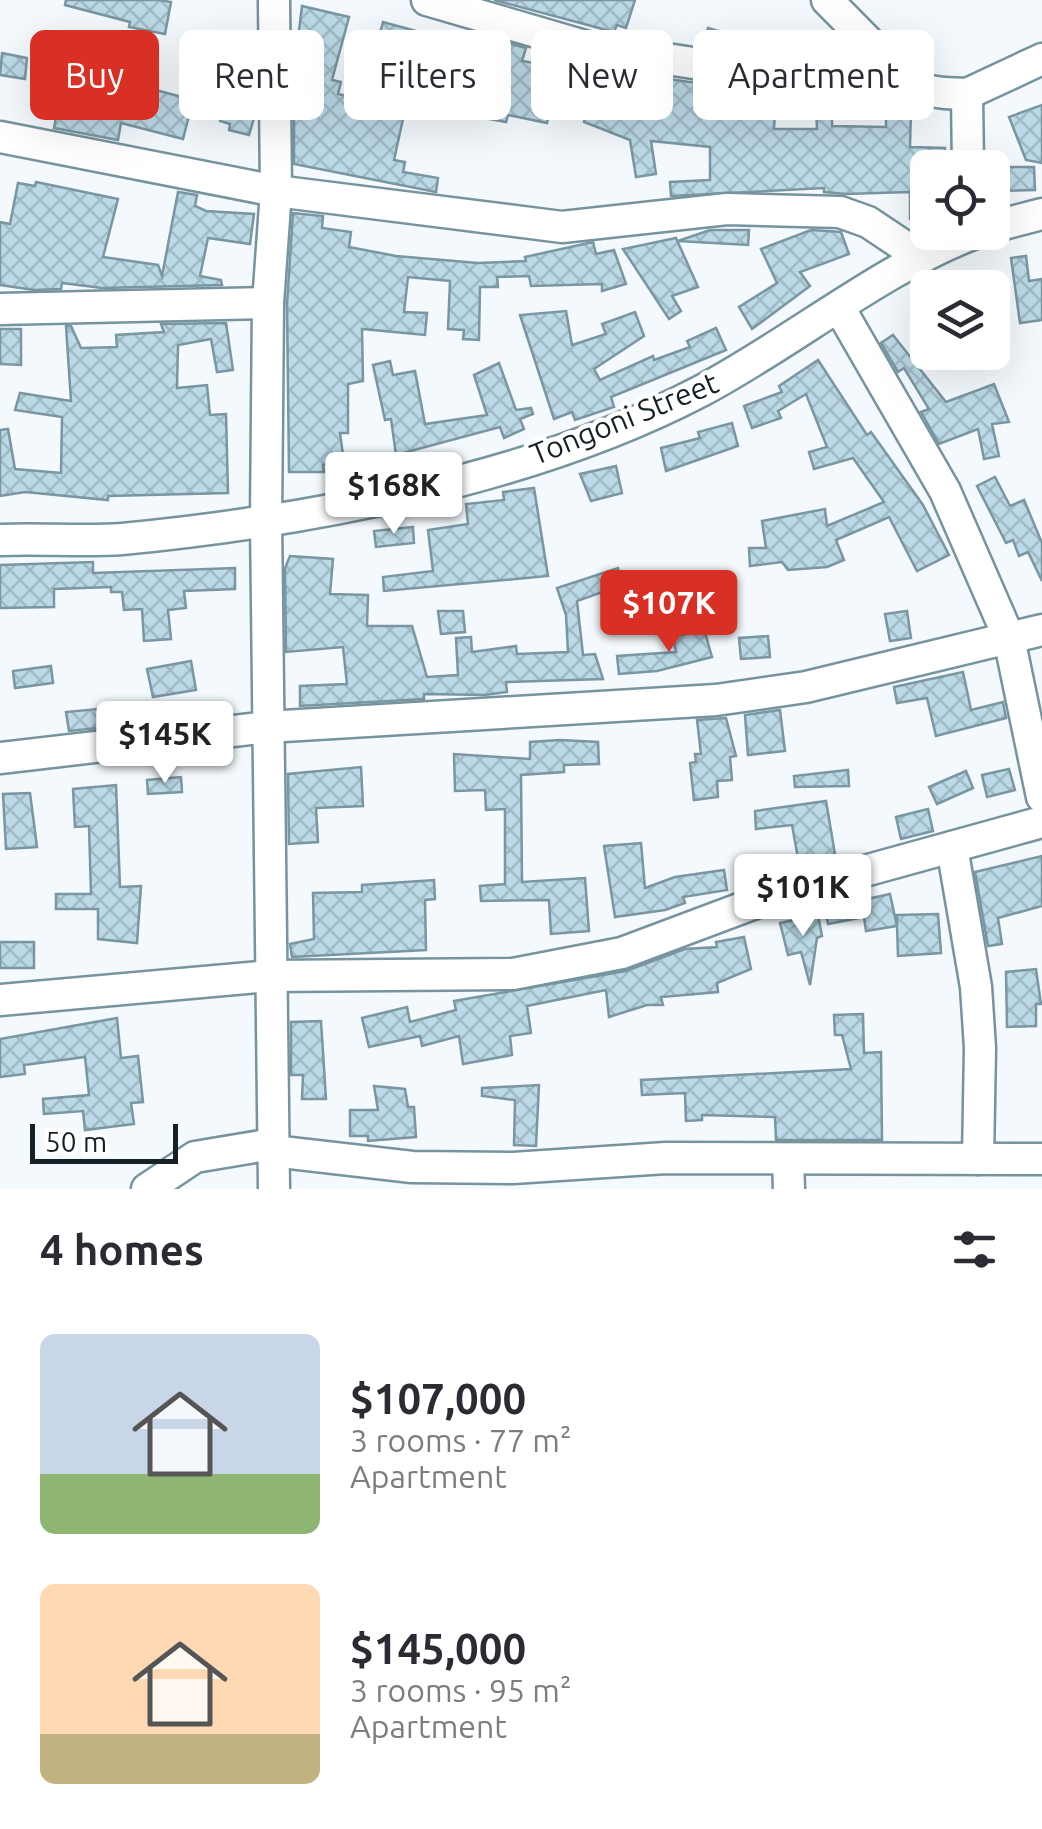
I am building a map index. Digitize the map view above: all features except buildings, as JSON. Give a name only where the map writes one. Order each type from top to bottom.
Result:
[{"type":"street","points":[[274,0],[276,191],[268,304],[266,520],[274,1189]]},
{"type":"street","points":[[426,0],[588,47],[693,63]]},
{"type":"street","points":[[827,0],[857,30]]},
{"type":"street","points":[[934,91],[967,94],[1042,59]]},
{"type":"street","points":[[967,94],[968,150]]},
{"type":"street","points":[[0,137],[276,191],[562,227],[727,209],[811,209],[868,222],[922,258]]},
{"type":"street","name":"Tongoni Street","points":[[1010,223],[1042,214]]},
{"type":"street","name":"Tongoni Street","points":[[0,540],[118,539],[266,520],[352,507],[492,470],[631,422],[698,392],[939,250]]},
{"type":"street","points":[[0,309],[268,304]]},
{"type":"street","points":[[840,309],[945,491],[1009,638],[1042,797]]},
{"type":"street","points":[[0,758],[266,727],[716,700],[806,688],[1042,630]]},
{"type":"street","points":[[0,1000],[270,976],[513,974],[622,953],[774,896],[1042,822]]},
{"type":"street","points":[[952,847],[976,987],[980,1048],[978,1159]]},
{"type":"street","points":[[147,1189],[195,1157],[273,1147],[412,1167],[513,1168],[666,1158],[788,1174],[978,1159],[1042,1159]]}]
